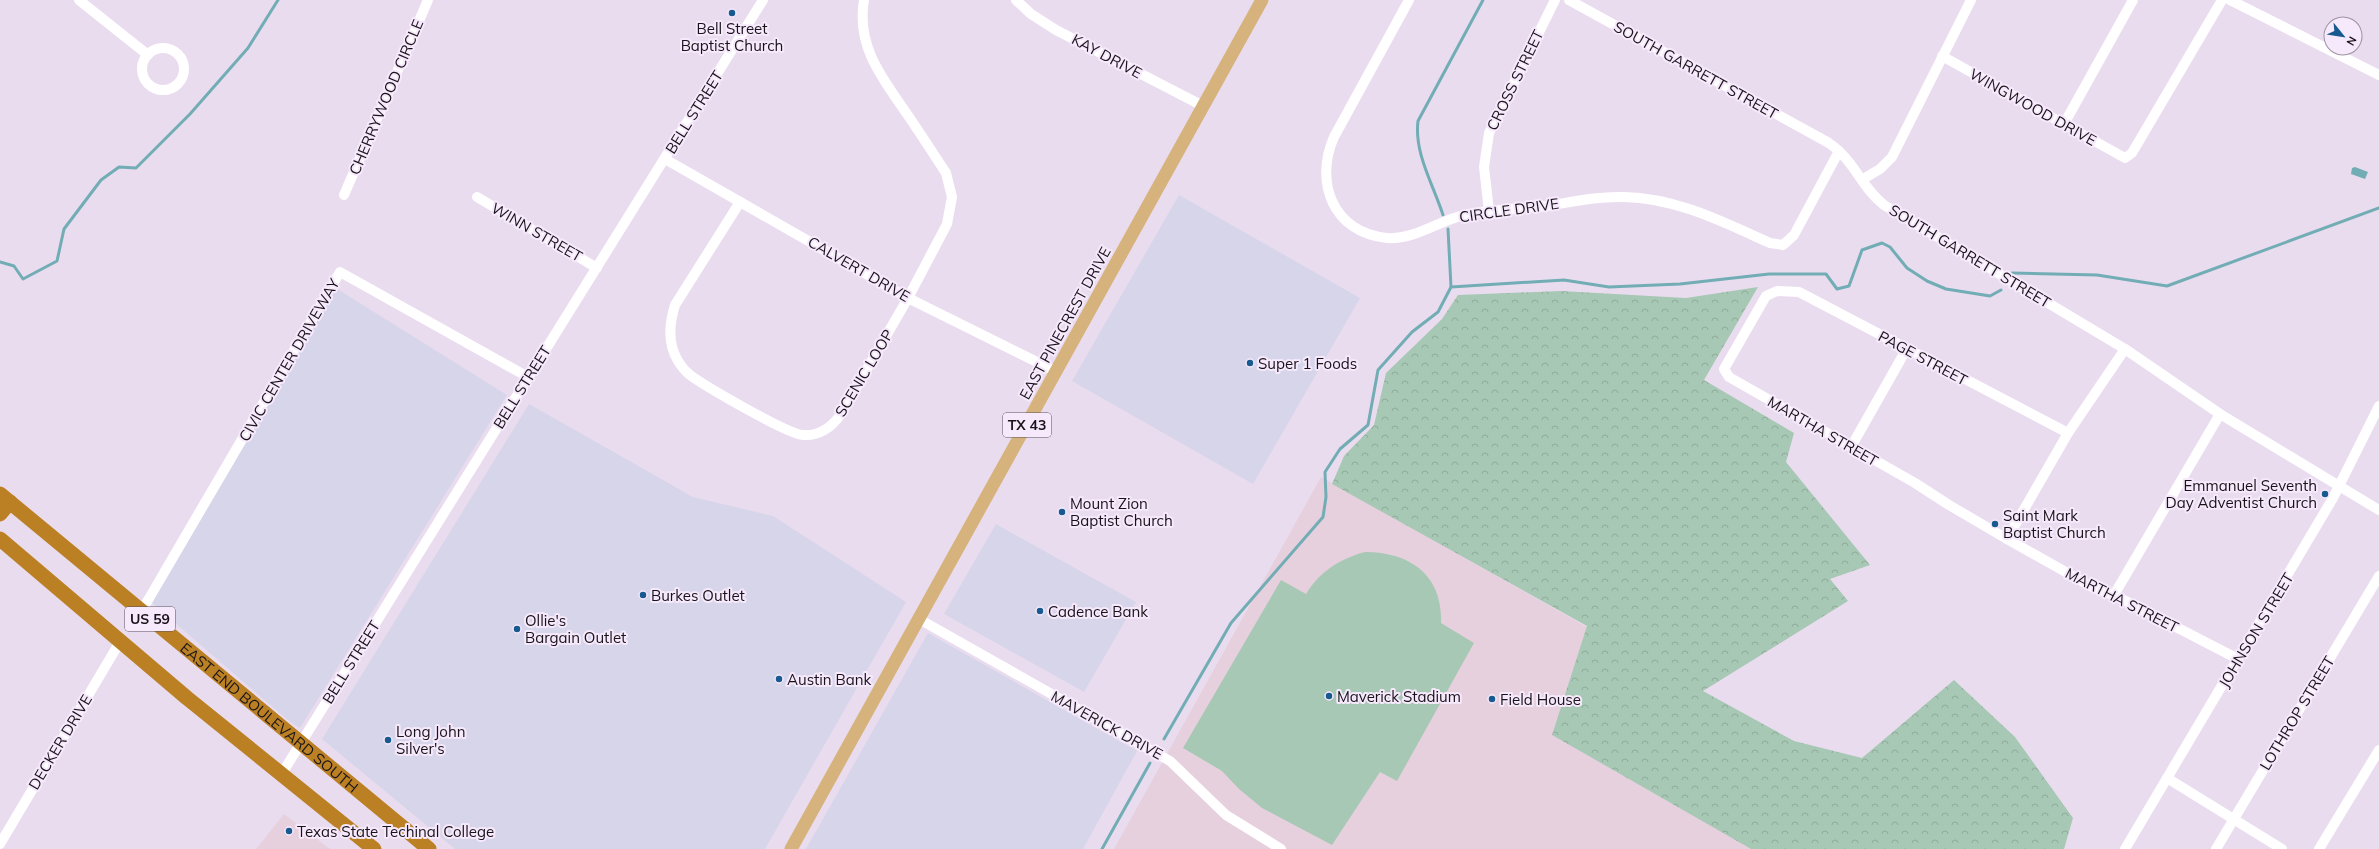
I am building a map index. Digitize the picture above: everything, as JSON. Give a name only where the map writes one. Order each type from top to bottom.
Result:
[{"type":"highway","name":"EAST END BOULEVARD SOUTH","points":[[5,498],[429,849]]},
{"type":"highway","points":[[0,514],[5,498]]},
{"type":"highway","name":"US 59","points":[[0,539],[121,640],[186,698],[374,849]]},
{"type":"main road","name":"EAST PINECREST DRIVE","points":[[791,849],[1057,372],[1262,0]]},
{"type":"street","points":[[79,0],[148,55]]},
{"type":"street","name":"CHERRYWOOD CIRCLE","points":[[344,194],[428,0]]},
{"type":"street","name":"BELL STREET","points":[[281,775],[763,0]]},
{"type":"street","name":"SCENIC LOOP","points":[[740,202],[680,298],[671,319],[670,334],[674,355],[682,368],[698,380],[791,432],[804,435],[821,432],[831,425],[841,414],[908,298],[947,224],[952,203],[951,190],[946,173],[882,79],[870,56],[863,30],[864,0]]},
{"type":"street","name":"KAY DRIVE","points":[[1016,0],[1031,14],[1056,30],[1203,106]]},
{"type":"street","name":"CIRCLE DRIVE","points":[[1410,0],[1330,148],[1326,168],[1328,193],[1339,213],[1351,224],[1369,233],[1389,238],[1406,236],[1456,217],[1489,211],[1546,206],[1590,198],[1645,198],[1677,204],[1770,242],[1783,245],[1794,235],[1839,151]]},
{"type":"street","name":"CROSS STREET","points":[[1489,211],[1484,168],[1489,133],[1555,0]]},
{"type":"street","name":"SOUTH GARRETT STREET","points":[[1569,0],[1829,143],[1851,162],[1877,199],[1892,210],[2125,349],[2220,414],[2379,510]]},
{"type":"street","points":[[1863,179],[1880,169],[1892,157],[1971,0]]},
{"type":"street","points":[[2064,124],[2133,0]]},
{"type":"street","name":"WINGWOOD DRIVE","points":[[1942,56],[2125,158],[2132,153],[2222,0]]},
{"type":"street","points":[[2230,0],[2379,75]]},
{"type":"street","points":[[160,48],[170,49],[178,54],[183,61],[184,70],[179,83],[167,90],[157,90],[149,85],[143,72],[144,63],[148,55],[160,48]]},
{"type":"street","name":"CALVERT DRIVE","points":[[665,159],[908,298],[1057,372]]},
{"type":"street","name":"WINN STREET","points":[[477,197],[597,268]]},
{"type":"street","name":"CIVIC CENTER DRIVEWAY","points":[[141,612],[340,272],[528,377]]},
{"type":"street","name":"PAGE STREET","points":[[1777,290],[1790,290],[1807,294],[1906,350],[2068,433]]},
{"type":"street","name":"MARTHA STREET","points":[[1777,290],[1762,300],[1725,366],[1726,373],[1851,447],[1915,482],[1949,506],[2094,588],[2114,595],[2238,659]]},
{"type":"street","points":[[2007,539],[2068,433],[2125,349]]},
{"type":"street","points":[[1851,447],[1906,350]]},
{"type":"street","name":"JOHNSON STREET","points":[[2125,849],[2339,486],[2379,406]]},
{"type":"street","points":[[2114,595],[2220,414]]},
{"type":"street","name":"LOTHROP STREET","points":[[2216,849],[2379,576]]},
{"type":"street","name":"MAVERICK DRIVE","points":[[919,619],[1167,759],[1226,815],[1281,849]]},
{"type":"street","name":"DECKER DRIVE","points":[[0,844],[121,640]]},
{"type":"street","points":[[2319,849],[2378,755]]},
{"type":"street","points":[[2167,778],[2233,821],[2282,849]]},
{"type":"shaded area","points":[[1179,195],[1360,298],[1253,484],[1072,381]]},
{"type":"shaded area","points":[[334,287],[507,395],[300,728],[290,722],[144,596]]},
{"type":"shaded area","points":[[529,404],[693,497],[773,516],[906,602],[765,849],[455,849],[322,739]]},
{"type":"shaded area","points":[[1321,477],[1587,627],[1552,735],[1751,849],[1114,849]]},
{"type":"shaded area","points":[[996,524],[1136,602],[1084,692],[944,614]]},
{"type":"shaded area","points":[[928,633],[1137,751],[1083,849],[806,849]]},
{"type":"shaded area","name":"Texas State Techinal College","points":[[284,814],[330,849],[256,849]]},
{"type":"green space","points":[[1758,287],[1704,380],[1794,433],[1786,462],[1870,565],[1830,579],[1848,601],[1703,691],[1794,741],[1862,758],[1954,680],[2015,737],[2073,818],[2064,849],[1751,849],[1552,735],[1587,626],[1332,484],[1344,456],[1374,425],[1386,373],[1442,319],[1458,295],[1561,291],[1686,298]]},
{"type":"green space","name":"Maverick Stadium","points":[[1365,552],[1397,556],[1410,562],[1421,570],[1430,580],[1436,592],[1440,606],[1441,623],[1474,643],[1397,781],[1380,772],[1332,845],[1262,808],[1239,789],[1222,771],[1183,748],[1281,580],[1306,594],[1324,572],[1331,567],[1347,558]]},
{"type":"water","points":[[2355,167],[2368,172],[2365,179],[2351,174],[2352,168]]},
{"type":"waterway","points":[[0,262],[14,266],[23,279],[57,261],[64,229],[101,180],[119,167],[136,168],[190,114],[248,48],[278,0]]},
{"type":"waterway","points":[[1443,215],[1422,157],[1419,145],[1418,121],[1483,0]]},
{"type":"waterway","points":[[2012,273],[2097,275],[2167,286],[2379,208]]},
{"type":"waterway","points":[[1448,229],[1451,287]]},
{"type":"waterway","points":[[1164,739],[1231,623],[1323,517],[1326,497],[1325,472],[1340,449],[1368,425],[1378,370],[1412,332],[1438,312],[1451,287],[1564,280],[1609,287],[1680,284],[1769,274],[1826,274],[1837,289],[1849,286],[1862,250],[1882,243],[1890,247],[1907,268],[1927,281],[1946,289],[1990,296],[2001,290]]},
{"type":"waterway","points":[[1102,849],[1150,763]]},
{"type":"place","name":"Bell Street Baptist Church","points":[[732,13]]},
{"type":"place","name":"Super 1 Foods","points":[[1250,363]]},
{"type":"place","name":"Emmanuel Seventh Day Adventist Church","points":[[2325,494]]},
{"type":"place","name":"Mount Zion Baptist Church","points":[[1062,512]]},
{"type":"place","name":"Saint Mark Baptist Church","points":[[1995,524]]},
{"type":"place","name":"Burkes Outlet","points":[[643,595]]},
{"type":"place","name":"Cadence Bank","points":[[1040,611]]},
{"type":"place","name":"Ollie's Bargain Outlet","points":[[517,629]]},
{"type":"place","name":"Austin Bank","points":[[779,679]]},
{"type":"place","name":"Maverick Stadium","points":[[1329,696]]},
{"type":"place","name":"Field House","points":[[1492,699]]},
{"type":"place","name":"Long John Silver's","points":[[388,740]]},
{"type":"place","name":"Texas State Techinal College","points":[[289,831]]}]
